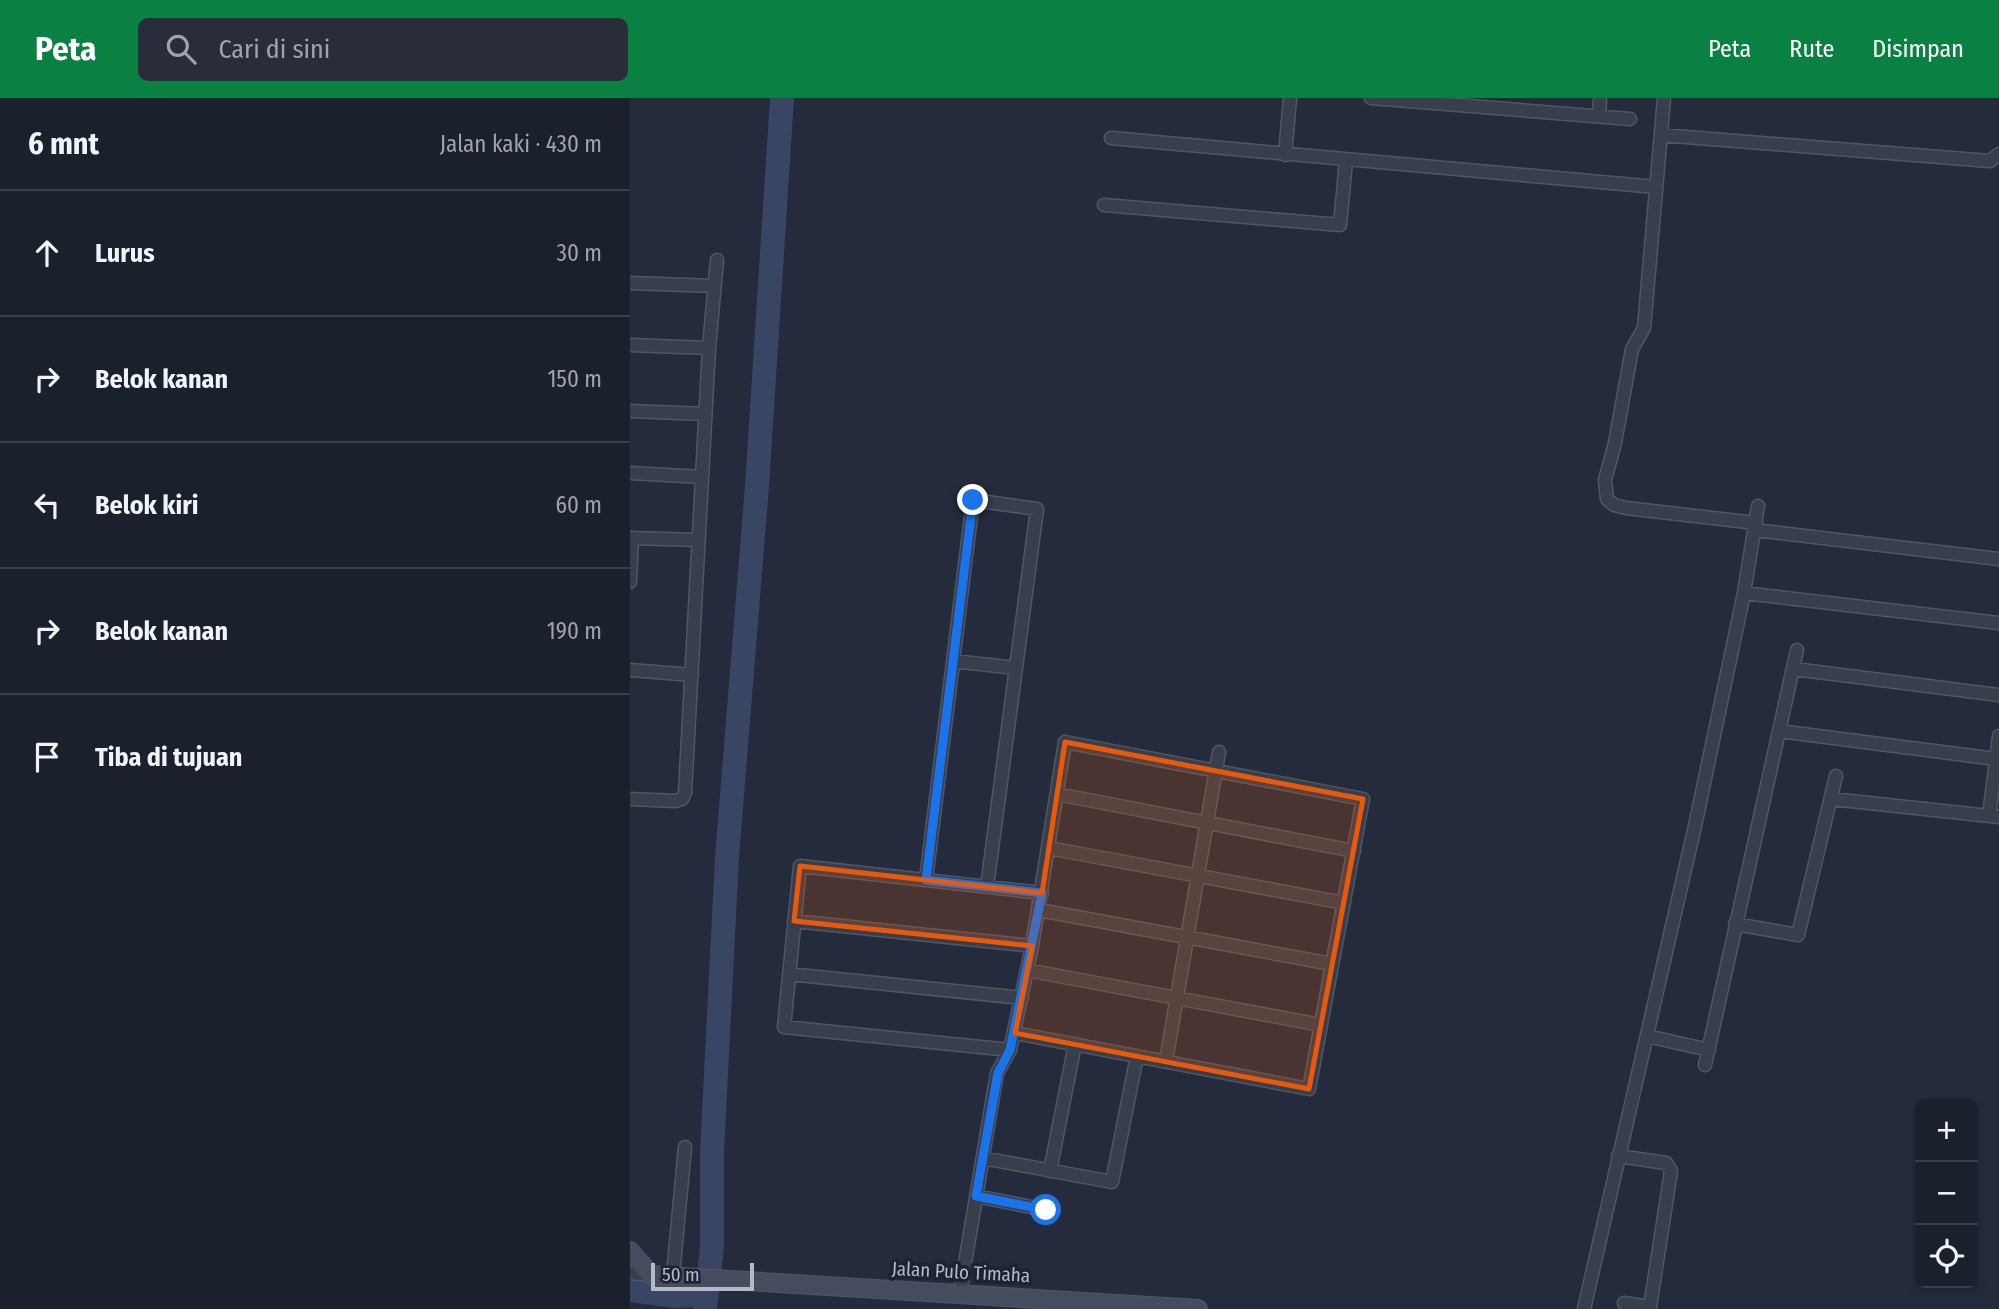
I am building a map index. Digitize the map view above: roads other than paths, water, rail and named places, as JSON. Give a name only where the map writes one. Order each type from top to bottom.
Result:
[{"type":"street","points":[[1285,155],[1290,98]]},
{"type":"street","points":[[1371,98],[1630,119]]},
{"type":"street","points":[[1599,116],[1600,98]]},
{"type":"street","points":[[1664,98],[1644,328],[1632,349],[1615,443],[1605,480],[1607,499],[1614,505],[1626,508],[1999,559]]},
{"type":"street","points":[[1661,135],[1990,161],[1999,155]]},
{"type":"street","points":[[1111,138],[1656,187]]},
{"type":"street","points":[[1104,205],[1340,225],[1346,160]]},
{"type":"street","points":[[630,799],[675,801],[682,799],[685,793],[709,348],[718,260]]},
{"type":"street","points":[[630,283],[715,286]]},
{"type":"street","points":[[630,345],[709,348]]},
{"type":"street","points":[[630,411],[705,414]]},
{"type":"street","points":[[630,474],[702,477]]},
{"type":"street","points":[[926,880],[973,500],[1037,509],[986,887]]},
{"type":"street","points":[[1584,1309],[1744,593],[1758,506]]},
{"type":"street","points":[[630,582],[631,538],[698,540]]},
{"type":"street","points":[[1744,593],[1999,623]]},
{"type":"street","points":[[1705,1065],[1797,650]]},
{"type":"street","points":[[953,661],[1016,668]]},
{"type":"street","points":[[1794,669],[1999,695]]},
{"type":"street","points":[[630,670],[692,675]]},
{"type":"street","points":[[1779,731],[1996,759]]},
{"type":"street","points":[[1832,799],[1994,816],[1999,736]]},
{"type":"street","points":[[960,1293],[998,1073],[1010,1050],[1015,1032],[1040,910],[1065,743],[1363,799],[1309,1089],[1015,1032]]},
{"type":"street","points":[[1166,1062],[1219,752]]},
{"type":"street","points":[[1735,924],[1798,935],[1836,776]]},
{"type":"street","points":[[1057,794],[1354,851]]},
{"type":"street","points":[[1049,848],[1344,903]]},
{"type":"street","points":[[1010,1050],[784,1027],[800,866],[1042,893]]},
{"type":"street","points":[[1040,910],[1332,964]]},
{"type":"street","points":[[794,921],[1032,946]]},
{"type":"street","points":[[1027,970],[1321,1025]]},
{"type":"street","points":[[789,974],[1022,998]]},
{"type":"street","points":[[1647,1035],[1709,1050]]},
{"type":"street","points":[[1050,1171],[1075,1044]]},
{"type":"street","points":[[983,1158],[1112,1182],[1137,1056]]},
{"type":"street","points":[[673,1275],[685,1147]]},
{"type":"street","points":[[1618,1156],[1666,1163],[1671,1171],[1650,1307],[1624,1303]]},
{"type":"street","points":[[976,1196],[1046,1210]]},
{"type":"street","points":[[630,1251],[651,1275]]},
{"type":"street","points":[[630,1273],[651,1275]]},
{"type":"street","name":"Jalan Pulo Timaha","points":[[651,1275],[1198,1309]]},
{"type":"waterway","points":[[705,1309],[712,1247],[712,1153],[727,857],[757,486],[782,98]]},
{"type":"waterway","points":[[630,1290],[674,1296],[706,1295]]}]
